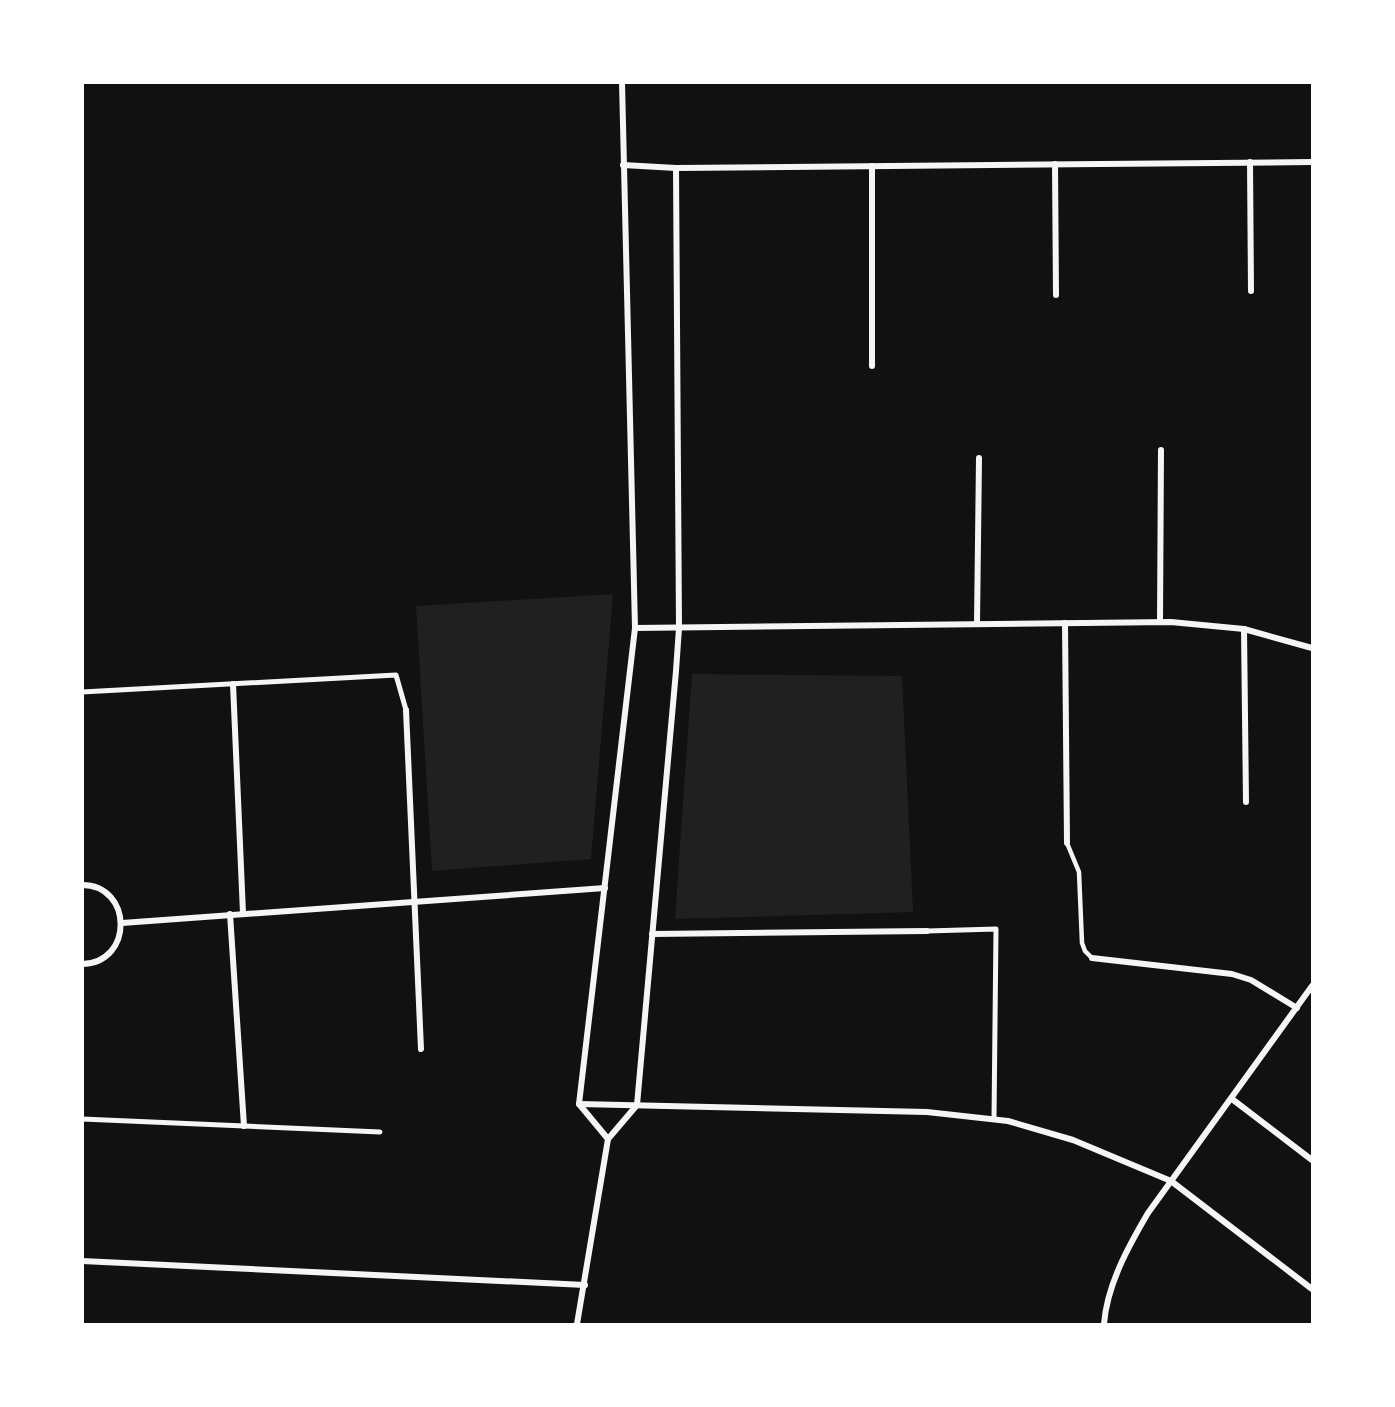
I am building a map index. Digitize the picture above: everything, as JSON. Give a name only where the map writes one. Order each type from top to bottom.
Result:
[{"type":"street","points":[[608,1140],[579,1104],[635,628],[622,82]]},
{"type":"street","points":[[1250,162],[1251,291]]},
{"type":"street","points":[[623,165],[676,168],[1312,162]]},
{"type":"street","points":[[1055,164],[1056,295]]},
{"type":"street","points":[[872,166],[872,366]]},
{"type":"street","points":[[577,1324],[608,1140],[637,1105],[679,628],[676,168]]},
{"type":"street","points":[[1160,622],[1161,450]]},
{"type":"street","points":[[977,624],[979,458]]},
{"type":"street","points":[[635,628],[1160,622],[1244,629],[1312,648]]},
{"type":"street","points":[[1065,623],[1067,843]]},
{"type":"street","points":[[1244,629],[1246,802]]},
{"type":"street","points":[[82,692],[396,675],[406,710],[421,1049]]},
{"type":"street","points":[[233,684],[243,913]]},
{"type":"street","points":[[82,885],[97,887],[107,893],[115,902],[122,923],[116,946],[108,955],[98,962],[82,964]]},
{"type":"street","points":[[122,923],[604,888]]},
{"type":"street","points":[[230,914],[244,1126]]},
{"type":"street","points":[[652,934],[996,929],[994,1119]]},
{"type":"street","points":[[1092,958],[1232,974],[1251,980],[1297,1008]]},
{"type":"street","points":[[1104,1324],[1105,1311],[1129,1246],[1171,1181],[1312,986]]},
{"type":"street","points":[[1232,1099],[1312,1160]]},
{"type":"street","points":[[579,1104],[927,1112],[1008,1120],[1073,1140],[1171,1181],[1312,1289]]},
{"type":"street","points":[[82,1119],[380,1132]]},
{"type":"street","points":[[82,1261],[585,1285]]},
{"type":"lane","points":[[1067,843],[1079,872],[1082,943],[1085,951],[1092,958]]},
{"type":"shaded area","points":[[613,594],[591,859],[432,871],[416,606]]},
{"type":"shaded area","points":[[692,674],[902,676],[913,912],[675,919]]}]
